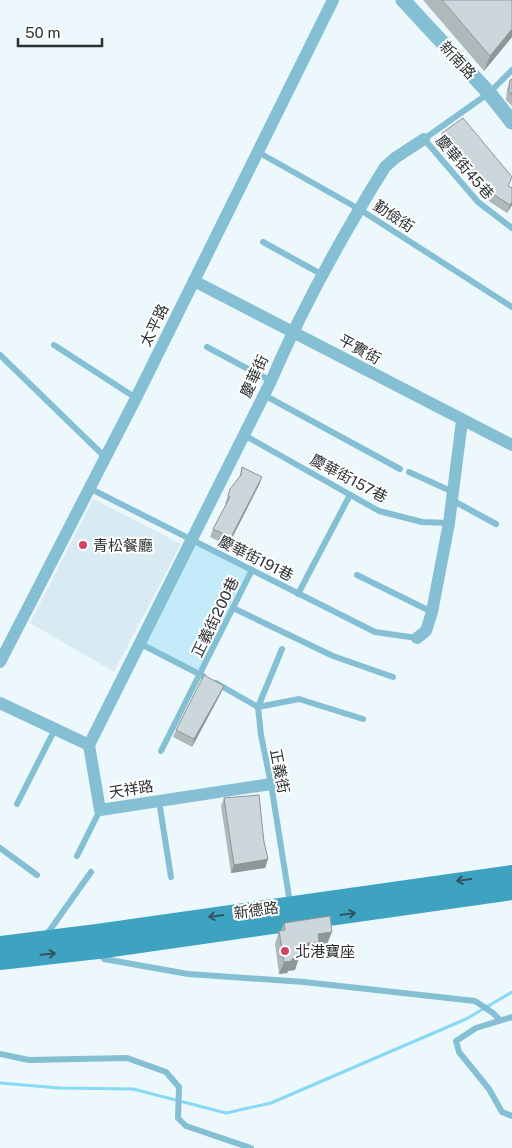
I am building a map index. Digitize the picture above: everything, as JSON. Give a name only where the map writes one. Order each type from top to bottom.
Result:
[{"type":"main road","name":"新德路","points":[[0,960],[14,948],[43,940],[97,942],[290,905],[512,874]]},
{"type":"main road","name":"新德路","points":[[14,948],[97,942],[512,890]]},
{"type":"street","name":"太平路","points":[[0,662],[136,398],[333,0]]},
{"type":"street","name":"新南路","points":[[403,0],[489,93],[512,122]]},
{"type":"street","name":"慶華街","points":[[89,746],[138,643],[271,381],[292,332],[321,274],[385,167],[424,139]]},
{"type":"street","name":"平實街","points":[[194,281],[512,445]]},
{"type":"street","points":[[417,638],[426,631],[432,612],[449,523],[462,420]]},
{"type":"street","points":[[0,703],[89,746]]},
{"type":"street","name":"天祥路","points":[[89,746],[100,810],[271,784]]},
{"type":"street","points":[[0,933],[14,948]]},
{"type":"lane","name":"慶華街","points":[[424,139],[489,93],[512,70]]},
{"type":"lane","name":"慶華街45巷","points":[[424,139],[478,202],[512,228]]},
{"type":"lane","name":"勤儉街","points":[[258,152],[359,209],[512,308]]},
{"type":"lane","points":[[263,242],[321,274]]},
{"type":"lane","points":[[54,345],[136,398]]},
{"type":"lane","points":[[207,347],[271,381]]},
{"type":"lane","points":[[0,355],[105,456]]},
{"type":"lane","points":[[264,395],[400,469]]},
{"type":"lane","name":"慶華街157巷","points":[[244,435],[380,511],[422,522],[449,523]]},
{"type":"lane","points":[[409,472],[496,524]]},
{"type":"lane","name":"慶華街191巷","points":[[88,488],[376,632],[417,638]]},
{"type":"lane","points":[[298,594],[350,495]]},
{"type":"lane","name":"正義街200巷","points":[[200,674],[252,570]]},
{"type":"lane","points":[[357,575],[432,612]]},
{"type":"lane","points":[[233,608],[333,656],[393,677]]},
{"type":"lane","points":[[138,643],[200,674],[258,707],[299,699],[363,719]]},
{"type":"lane","points":[[258,707],[282,649]]},
{"type":"lane","points":[[160,750],[200,674]]},
{"type":"lane","name":"正義街","points":[[258,707],[261,735],[271,784],[290,905]]},
{"type":"lane","points":[[17,804],[55,729]]},
{"type":"lane","points":[[160,801],[171,877]]},
{"type":"lane","points":[[77,856],[100,810]]},
{"type":"lane","points":[[0,848],[37,875]]},
{"type":"lane","points":[[43,940],[91,872]]},
{"type":"lane","points":[[97,942],[104,959],[188,974],[304,982],[475,1001],[494,1013],[500,1020]]},
{"type":"lane","points":[[512,1017],[476,1028],[456,1041],[459,1052],[489,1089],[502,1112],[512,1116]]},
{"type":"lane","points":[[0,1054],[29,1060],[127,1058],[166,1072],[179,1087],[178,1118],[186,1126],[251,1148]]},
{"type":"shaded area","points":[[93,499],[181,544],[114,672],[30,623]]},
{"type":"shaded area","points":[[191,539],[252,570],[200,674],[138,643]]},
{"type":"building","points":[[442,0],[512,0],[512,29],[490,56]]},
{"type":"building","points":[[512,79],[512,95],[509,91],[510,80]]},
{"type":"building","points":[[463,118],[512,177],[508,186],[512,188],[512,202],[510,205],[493,194],[456,151],[454,153],[442,139],[445,137],[442,133]]},
{"type":"building","points":[[242,467],[262,477],[231,537],[213,529],[230,497],[228,496],[230,489],[241,475]]},
{"type":"building","points":[[204,675],[224,686],[194,739],[176,730]]},
{"type":"building","points":[[259,795],[264,842],[268,859],[234,865],[224,798]]},
{"type":"building","points":[[330,916],[332,932],[318,934],[319,942],[299,944],[299,958],[284,962],[279,931],[285,930],[284,923]]},
{"type":"waterway","points":[[0,1083],[59,1088],[133,1089],[226,1113],[271,1103],[466,1019],[512,992]]},
{"type":"place","name":"青松餐廳","points":[[83,545]]},
{"type":"place","name":"北港寶座","points":[[285,951]]}]
